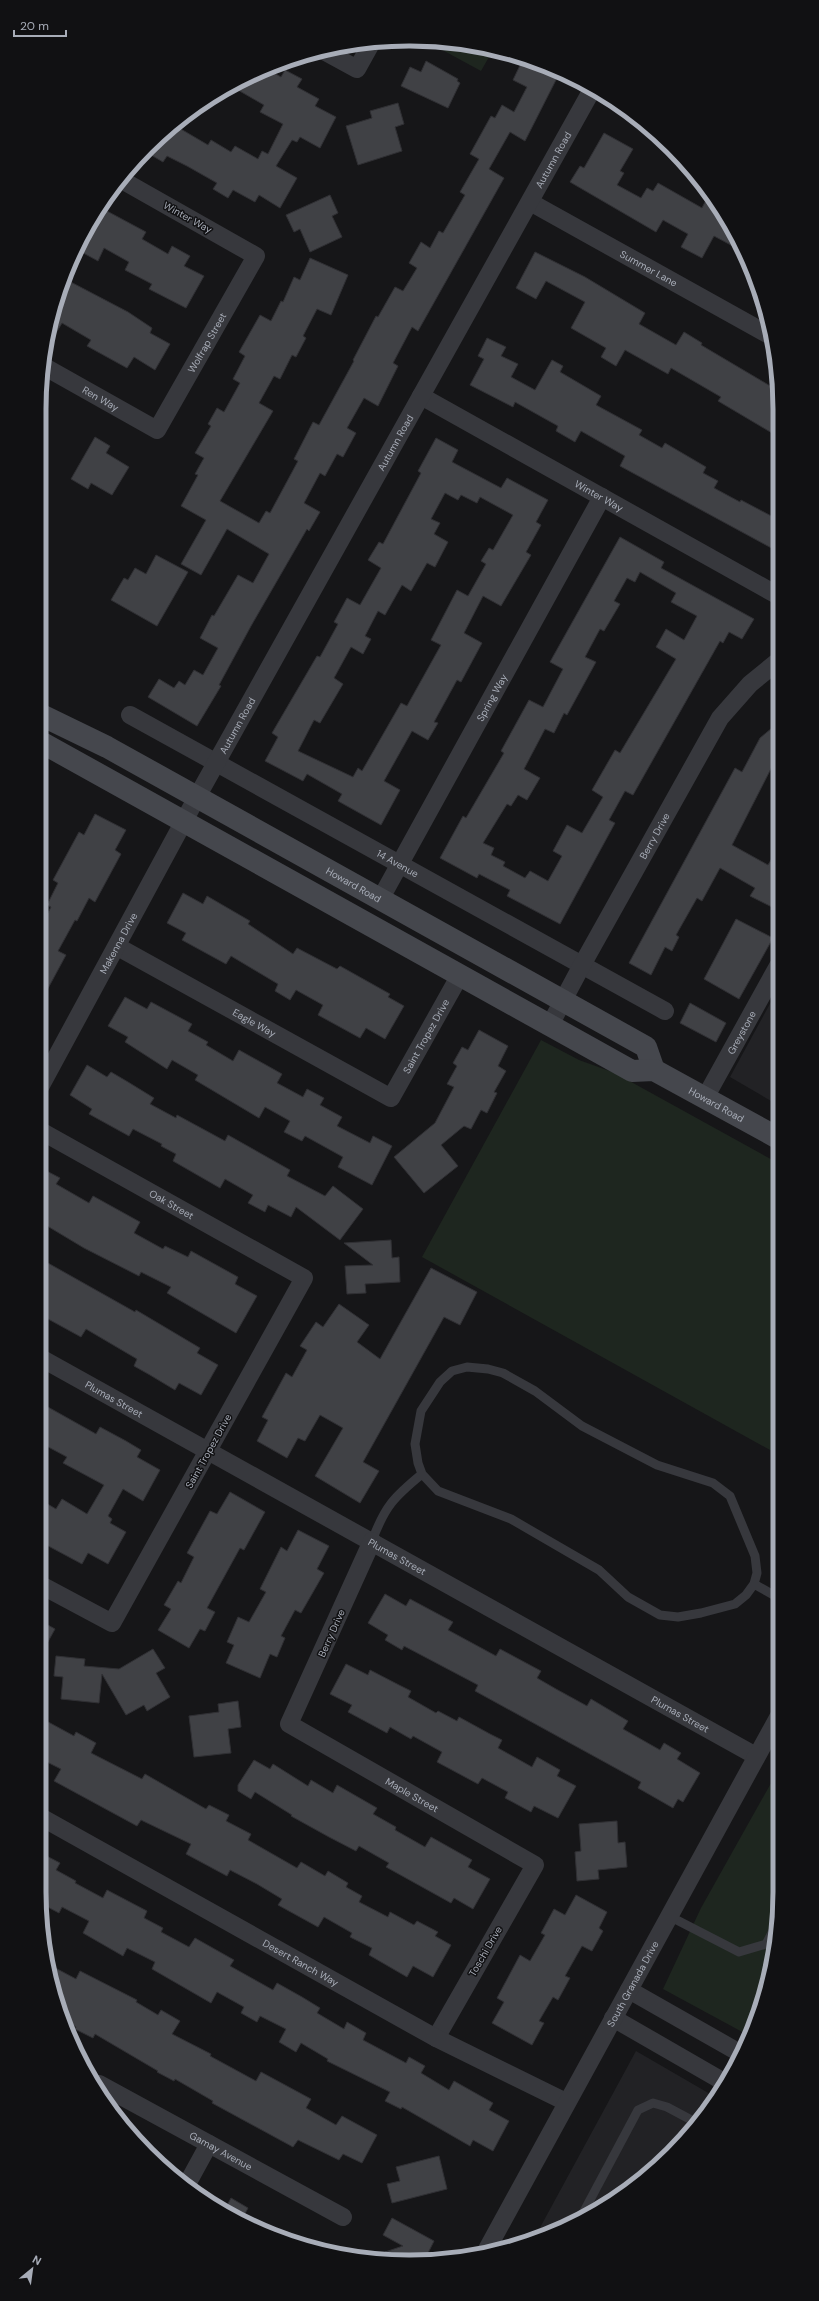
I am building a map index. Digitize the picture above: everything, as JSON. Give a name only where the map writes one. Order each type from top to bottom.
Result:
[{"type":"main road","name":"Howard Road","points":[[46,717],[107,747],[646,1046],[654,1070],[773,1135]]},
{"type":"main road","points":[[46,745],[632,1071],[654,1070]]},
{"type":"street","points":[[331,55],[357,69],[368,48]]},
{"type":"street","name":"Autumn Road","points":[[197,797],[590,94]]},
{"type":"street","name":"Winter Way","points":[[126,182],[256,256]]},
{"type":"street","name":"Summer Lane","points":[[530,202],[765,333]]},
{"type":"street","name":"Wolfrap Street","points":[[157,430],[256,256]]},
{"type":"street","name":"Ren Way","points":[[48,369],[157,430]]},
{"type":"street","name":"Winter Way","points":[[421,396],[773,593]]},
{"type":"street","name":"Spring Way","points":[[381,898],[602,497]]},
{"type":"street","name":"Berry Drive","points":[[550,1025],[720,718],[750,684],[773,665]]},
{"type":"street","name":"14 Avenue","points":[[130,716],[665,1011]]},
{"type":"street","name":"Makenna Drive","points":[[46,1076],[118,947],[197,797]]},
{"type":"street","name":"Eagle Way","points":[[118,947],[391,1098]]},
{"type":"street","name":"Saint Tropez Drive","points":[[391,1098],[460,975]]},
{"type":"street","name":"Greystone","points":[[704,1098],[773,975]]},
{"type":"street","name":"Oak Street","points":[[46,1134],[304,1278]]},
{"type":"street","name":"Saint Tropez Drive","points":[[46,1588],[112,1624],[304,1278]]},
{"type":"street","name":"Plumas Street","points":[[46,1361],[209,1450],[756,1756]]},
{"type":"street","name":"Berry Drive","points":[[290,1724],[372,1541]]},
{"type":"street","name":"Maple Street","points":[[290,1724],[535,1865]]},
{"type":"street","name":"South Granada Drive","points":[[489,2246],[566,2102],[614,2018],[773,1726]]},
{"type":"street","name":"Desert Ranch Way","points":[[46,1820],[436,2038],[566,2102]]},
{"type":"street","name":"Toschi Drive","points":[[436,2038],[535,1865]]},
{"type":"street","points":[[629,1990],[736,2051]]},
{"type":"street","points":[[614,2018],[720,2080]]},
{"type":"street","name":"Gamay Avenue","points":[[103,2086],[343,2217]]},
{"type":"street","points":[[189,2181],[209,2144]]},
{"type":"lane","points":[[468,1367],[488,1368],[503,1373],[535,1391],[582,1426],[657,1465],[714,1483],[730,1496],[756,1556],[757,1573],[754,1584],[746,1595],[735,1604],[678,1617],[660,1615],[628,1597],[599,1570],[511,1519],[438,1491],[422,1474],[418,1463],[415,1444],[421,1411],[440,1382],[452,1371],[468,1367]]},
{"type":"lane","points":[[372,1541],[380,1521],[396,1495],[422,1474]]},
{"type":"lane","points":[[754,1584],[773,1595]]},
{"type":"lane","points":[[669,1916],[739,1952],[766,1944],[770,1936]]},
{"type":"lane","points":[[585,2209],[638,2110],[653,2103],[668,2107],[692,2120]]},
{"type":"shaded area","points":[[438,47],[457,49],[490,55],[481,71]]},
{"type":"shaded area","points":[[773,998],[773,1102],[730,1077]]},
{"type":"shaded area","points":[[541,1040],[579,1060],[615,1073],[773,1160],[773,1452],[422,1257]]},
{"type":"shaded area","points":[[773,1779],[773,1892],[770,1939],[761,1986],[744,2033],[663,1989],[701,1908]]},
{"type":"shaded area","points":[[636,2051],[711,2094],[698,2113],[667,2149],[631,2180],[611,2194],[570,2218],[538,2231]]},
{"type":"building","points":[[426,61],[458,79],[457,81],[460,83],[448,108],[401,86],[410,67],[421,72]]},
{"type":"building","points":[[521,63],[557,78],[525,141],[510,132],[489,169],[504,178],[418,331],[412,327],[393,363],[398,366],[378,406],[364,398],[347,428],[356,433],[343,457],[337,454],[325,476],[320,473],[304,503],[320,512],[309,531],[307,529],[251,626],[219,685],[221,686],[197,726],[148,697],[159,679],[174,688],[179,681],[185,685],[194,670],[203,675],[218,648],[200,638],[212,615],[214,616],[238,575],[253,583],[269,554],[227,529],[201,575],[181,564],[206,520],[181,506],[198,475],[195,474],[204,458],[195,453],[211,426],[208,424],[217,408],[224,412],[240,383],[233,379],[245,356],[239,352],[260,315],[271,321],[281,301],[283,302],[294,277],[300,280],[310,258],[348,275],[331,315],[317,309],[303,336],[306,338],[296,357],[292,355],[280,379],[274,376],[259,403],[273,411],[220,501],[259,523],[266,511],[270,513],[298,461],[294,459],[313,422],[319,425],[354,361],[353,360],[376,316],[378,317],[395,287],[403,291],[417,268],[409,263],[421,242],[430,248],[439,231],[443,233],[465,195],[460,192],[479,159],[470,154],[491,116],[495,118],[502,105],[514,112],[527,87],[513,80]]},
{"type":"building","points":[[285,70],[302,79],[297,87],[319,99],[315,106],[336,117],[320,148],[300,137],[297,142],[292,140],[276,166],[297,178],[280,208],[259,195],[255,202],[233,190],[228,198],[213,189],[217,183],[187,166],[167,156],[163,162],[150,154],[179,128],[208,145],[211,140],[231,152],[235,146],[258,159],[262,151],[268,154],[283,124],[260,112],[264,105],[237,90],[273,73],[281,77]]},
{"type":"building","points":[[398,103],[404,124],[395,127],[402,151],[358,165],[346,126],[372,118],[370,111]]},
{"type":"building","points":[[604,133],[633,149],[620,171],[624,173],[617,185],[641,198],[647,188],[653,191],[658,183],[702,208],[706,200],[735,247],[714,236],[702,258],[681,247],[688,234],[663,220],[656,232],[570,182],[580,166],[584,168]]},
{"type":"building","points":[[330,195],[338,213],[332,216],[342,237],[310,252],[300,229],[294,232],[286,215]]},
{"type":"building","points":[[106,210],[146,232],[142,239],[168,254],[172,246],[190,256],[184,266],[204,276],[186,308],[149,289],[152,284],[125,270],[129,262],[104,248],[98,261],[82,252]]},
{"type":"building","points":[[535,252],[585,277],[645,313],[639,324],[676,345],[684,332],[702,343],[701,345],[772,387],[773,431],[772,433],[718,401],[721,397],[671,368],[668,374],[625,350],[616,366],[601,357],[606,348],[571,328],[585,302],[546,281],[536,299],[516,288]]},
{"type":"building","points":[[70,281],[128,312],[152,328],[150,333],[170,344],[155,370],[134,357],[127,368],[87,346],[91,340],[62,323],[53,337],[58,315]]},
{"type":"building","points":[[487,338],[506,347],[501,356],[518,364],[511,377],[535,390],[552,360],[563,366],[560,372],[601,396],[596,405],[642,430],[639,435],[662,448],[665,443],[706,467],[703,473],[718,481],[714,488],[773,517],[773,549],[620,466],[625,456],[581,431],[575,442],[556,431],[558,426],[515,402],[513,407],[470,385],[484,359],[478,356]]},
{"type":"building","points":[[95,437],[110,446],[106,453],[129,467],[112,495],[91,483],[88,489],[71,479]]},
{"type":"building","points":[[436,438],[458,450],[452,462],[501,488],[507,478],[548,500],[536,522],[541,525],[526,552],[531,555],[501,606],[483,596],[464,633],[482,643],[461,682],[457,680],[434,722],[438,723],[428,740],[412,731],[384,781],[400,790],[381,825],[338,801],[342,794],[307,774],[303,781],[265,761],[278,737],[272,733],[317,656],[320,657],[338,624],[334,622],[347,598],[360,605],[381,568],[368,560],[379,542],[383,544],[421,473],[418,471]],"holes":[[[445,493],[458,500],[461,495],[477,503],[480,497],[513,515],[493,550],[489,548],[481,561],[486,564],[468,596],[457,590],[431,640],[441,645],[407,706],[401,703],[362,771],[358,768],[353,777],[298,751],[314,720],[320,723],[343,684],[334,678],[351,647],[363,654],[371,639],[365,636],[378,611],[385,615],[402,585],[411,591],[427,563],[435,567],[448,542],[434,534],[440,523],[431,519]]]},
{"type":"building","points":[[620,537],[664,562],[661,568],[754,619],[742,639],[729,632],[723,643],[720,641],[633,795],[625,791],[609,820],[615,823],[560,924],[507,896],[510,890],[479,874],[477,878],[440,858],[463,816],[466,818],[504,753],[501,751],[529,700],[543,707],[563,669],[550,662]],"holes":[[[640,572],[676,593],[671,602],[697,616],[684,640],[666,629],[656,647],[676,659],[620,753],[615,750],[592,790],[603,797],[582,833],[567,825],[553,851],[562,856],[548,881],[530,871],[525,878],[503,866],[505,862],[491,855],[494,848],[483,843],[507,804],[511,806],[518,795],[527,800],[540,778],[524,769],[545,729],[554,733],[564,713],[567,715],[596,662],[585,657],[600,629],[604,631],[620,604],[614,601],[627,578],[635,582]]]},
{"type":"building","points":[[156,555],[188,572],[157,626],[111,600],[124,578],[128,580],[135,568],[146,574]]},
{"type":"building","points":[[773,727],[773,765],[732,845],[768,865],[773,856],[773,908],[750,896],[755,888],[720,868],[702,901],[697,898],[676,935],[679,937],[672,951],[665,947],[651,975],[629,963],[735,768],[742,772],[760,738]]},
{"type":"building","points":[[95,814],[126,830],[115,850],[121,854],[95,902],[89,898],[77,921],[75,920],[58,951],[66,955],[46,992],[46,917],[51,907],[47,905],[58,883],[53,880],[79,832],[84,835]]},
{"type":"building","points":[[183,893],[203,904],[207,896],[250,921],[248,924],[293,954],[297,948],[337,969],[340,966],[390,994],[388,997],[404,1006],[385,1039],[366,1028],[360,1038],[318,1015],[323,1005],[296,990],[290,1000],[275,991],[278,984],[231,956],[226,964],[182,940],[186,933],[167,923]]},
{"type":"building","points":[[736,919],[773,938],[739,999],[704,979]]},
{"type":"building","points":[[125,997],[147,1009],[151,1002],[192,1024],[188,1031],[208,1042],[206,1045],[233,1061],[239,1050],[266,1065],[282,1074],[277,1083],[303,1097],[307,1089],[324,1098],[320,1105],[342,1117],[337,1126],[370,1143],[373,1136],[392,1146],[372,1185],[338,1167],[343,1157],[305,1136],[302,1141],[284,1132],[290,1121],[265,1107],[259,1118],[195,1080],[198,1075],[172,1060],[167,1069],[125,1042],[128,1037],[108,1026]]},
{"type":"building","points":[[690,1003],[726,1023],[716,1042],[680,1023]]},
{"type":"building","points":[[479,1030],[508,1046],[498,1066],[506,1071],[494,1092],[497,1093],[487,1113],[481,1110],[471,1129],[464,1126],[441,1145],[458,1166],[424,1193],[394,1157],[435,1123],[454,1087],[447,1084],[457,1066],[453,1063],[462,1047],[468,1050]]},
{"type":"building","points":[[87,1065],[107,1077],[111,1072],[128,1082],[154,1098],[150,1104],[176,1118],[177,1115],[225,1141],[228,1135],[290,1170],[287,1176],[325,1196],[333,1186],[363,1209],[340,1240],[296,1207],[291,1217],[268,1205],[265,1212],[248,1203],[253,1195],[225,1179],[220,1188],[173,1161],[176,1154],[161,1146],[162,1144],[133,1129],[129,1136],[89,1114],[92,1109],[70,1095]]},
{"type":"building","points":[[46,1171],[60,1178],[56,1184],[89,1203],[93,1196],[140,1222],[134,1233],[163,1249],[165,1246],[188,1257],[191,1251],[238,1277],[235,1284],[257,1296],[236,1333],[167,1293],[171,1287],[141,1272],[139,1276],[84,1248],[46,1225]]},
{"type":"building","points":[[391,1240],[392,1258],[399,1257],[400,1282],[365,1284],[366,1293],[347,1294],[345,1266],[373,1265],[344,1243]]},
{"type":"building","points":[[46,1262],[135,1312],[136,1310],[200,1348],[197,1353],[218,1365],[201,1395],[179,1383],[175,1390],[134,1366],[137,1359],[86,1329],[81,1337],[46,1318]]},
{"type":"building","points":[[431,1268],[477,1292],[460,1325],[444,1317],[363,1462],[379,1471],[360,1503],[315,1476],[343,1428],[320,1415],[305,1441],[298,1438],[287,1458],[257,1441],[268,1420],[262,1417],[286,1373],[292,1377],[307,1350],[300,1346],[316,1322],[323,1327],[339,1304],[369,1325],[357,1342],[380,1359]]},
{"type":"building","points":[[46,1406],[96,1434],[100,1427],[126,1441],[141,1450],[137,1457],[160,1470],[143,1501],[123,1489],[108,1516],[112,1519],[110,1523],[126,1532],[108,1564],[88,1553],[82,1564],[46,1545],[46,1503],[56,1509],[62,1499],[87,1514],[104,1485],[63,1463],[67,1457],[46,1446]]},
{"type":"building","points":[[230,1492],[265,1512],[244,1550],[240,1548],[207,1608],[215,1612],[205,1631],[200,1629],[189,1648],[158,1630],[171,1609],[164,1605],[178,1581],[181,1583],[194,1557],[187,1553],[210,1511],[217,1514]]},
{"type":"building","points":[[298,1530],[329,1546],[317,1569],[324,1573],[301,1613],[295,1610],[281,1636],[285,1638],[277,1657],[270,1654],[260,1678],[226,1663],[234,1645],[227,1642],[238,1617],[249,1622],[266,1592],[260,1589],[281,1547],[287,1551]]},
{"type":"building","points":[[385,1594],[406,1606],[410,1599],[453,1622],[448,1630],[496,1656],[500,1649],[541,1671],[537,1678],[556,1689],[587,1706],[591,1699],[628,1721],[623,1729],[660,1750],[664,1743],[681,1753],[677,1759],[700,1773],[683,1802],[678,1799],[673,1808],[638,1788],[641,1782],[475,1691],[478,1685],[404,1646],[402,1650],[385,1640],[388,1635],[368,1623]]},
{"type":"building","points":[[46,1624],[55,1629],[46,1645]]},
{"type":"building","points":[[153,1649],[165,1668],[156,1673],[170,1697],[147,1711],[144,1705],[126,1715],[102,1674],[99,1703],[61,1699],[63,1677],[54,1676],[56,1656],[85,1659],[84,1666],[119,1669]]},
{"type":"building","points":[[346,1664],[368,1675],[370,1670],[411,1691],[408,1697],[436,1713],[438,1711],[457,1721],[459,1717],[502,1740],[498,1748],[532,1767],[537,1757],[560,1770],[557,1776],[576,1786],[558,1818],[534,1806],[531,1812],[505,1798],[508,1792],[482,1778],[478,1784],[437,1762],[442,1752],[413,1736],[411,1739],[390,1727],[387,1733],[348,1712],[352,1705],[330,1694]]},
{"type":"building","points":[[238,1701],[241,1727],[228,1729],[231,1753],[194,1757],[189,1716],[219,1712],[218,1704]]},
{"type":"building","points":[[46,1721],[74,1736],[76,1732],[96,1743],[91,1753],[142,1779],[145,1774],[206,1809],[209,1805],[229,1815],[226,1821],[251,1834],[248,1840],[297,1868],[301,1862],[325,1876],[328,1871],[348,1883],[346,1887],[362,1896],[359,1902],[388,1917],[390,1912],[414,1925],[417,1921],[438,1932],[435,1936],[451,1945],[433,1977],[413,1966],[407,1977],[369,1955],[372,1948],[350,1937],[352,1933],[324,1917],[318,1927],[278,1905],[282,1899],[257,1884],[230,1870],[227,1876],[186,1854],[191,1844],[141,1820],[137,1826],[54,1781],[61,1769],[46,1762]]},
{"type":"building","points":[[254,1760],[270,1769],[273,1764],[308,1786],[311,1780],[333,1793],[337,1785],[377,1808],[373,1814],[396,1827],[395,1830],[425,1847],[431,1837],[472,1860],[468,1867],[490,1879],[473,1909],[454,1898],[451,1903],[386,1867],[389,1863],[359,1846],[356,1851],[329,1837],[291,1816],[292,1815],[255,1792],[251,1799],[238,1791],[238,1785]]},
{"type":"building","points":[[617,1821],[618,1843],[625,1842],[627,1867],[598,1870],[599,1879],[577,1881],[575,1852],[581,1851],[579,1824]]},
{"type":"building","points":[[46,1856],[60,1863],[56,1870],[76,1881],[75,1883],[103,1898],[107,1890],[147,1911],[144,1918],[163,1928],[161,1932],[189,1947],[195,1938],[234,1960],[230,1966],[273,1990],[277,1983],[320,2008],[317,2013],[344,2029],[347,2022],[366,2033],[363,2040],[406,2063],[409,2057],[425,2066],[421,2073],[449,2090],[454,2081],[493,2103],[489,2110],[509,2121],[493,2151],[473,2140],[470,2146],[402,2107],[401,2109],[385,2101],[390,2092],[327,2061],[328,2059],[301,2043],[296,2052],[279,2042],[286,2029],[260,2016],[257,2022],[241,2013],[244,2007],[217,1992],[211,2003],[152,1969],[155,1962],[127,1948],[123,1956],[83,1933],[89,1921],[62,1907],[59,1913],[47,1906]]},
{"type":"building","points":[[576,1895],[607,1912],[599,1928],[603,1931],[592,1951],[582,1946],[565,1976],[570,1978],[558,2000],[553,1997],[539,2021],[544,2023],[532,2045],[492,2023],[504,2002],[497,1998],[520,1955],[530,1961],[545,1935],[541,1933],[554,1909],[565,1915]]},
{"type":"building","points":[[54,1967],[76,1979],[80,1971],[137,2000],[136,2002],[158,2015],[161,2010],[180,2021],[172,2034],[211,2054],[210,2056],[256,2081],[261,2072],[311,2099],[306,2108],[336,2125],[342,2116],[377,2135],[362,2163],[343,2154],[339,2160],[298,2140],[293,2147],[212,2103],[213,2101],[175,2079],[174,2081],[157,2072],[158,2071],[95,2034],[93,2038],[75,2029],[76,2027],[71,2024],[65,2008]]},
{"type":"building","points":[[439,2156],[447,2189],[392,2203],[387,2184],[400,2181],[396,2167]]},
{"type":"building","points":[[231,2198],[248,2208],[244,2215],[227,2205]]},
{"type":"building","points":[[392,2218],[434,2241],[427,2254],[389,2254],[385,2252],[403,2246],[383,2235]]}]
